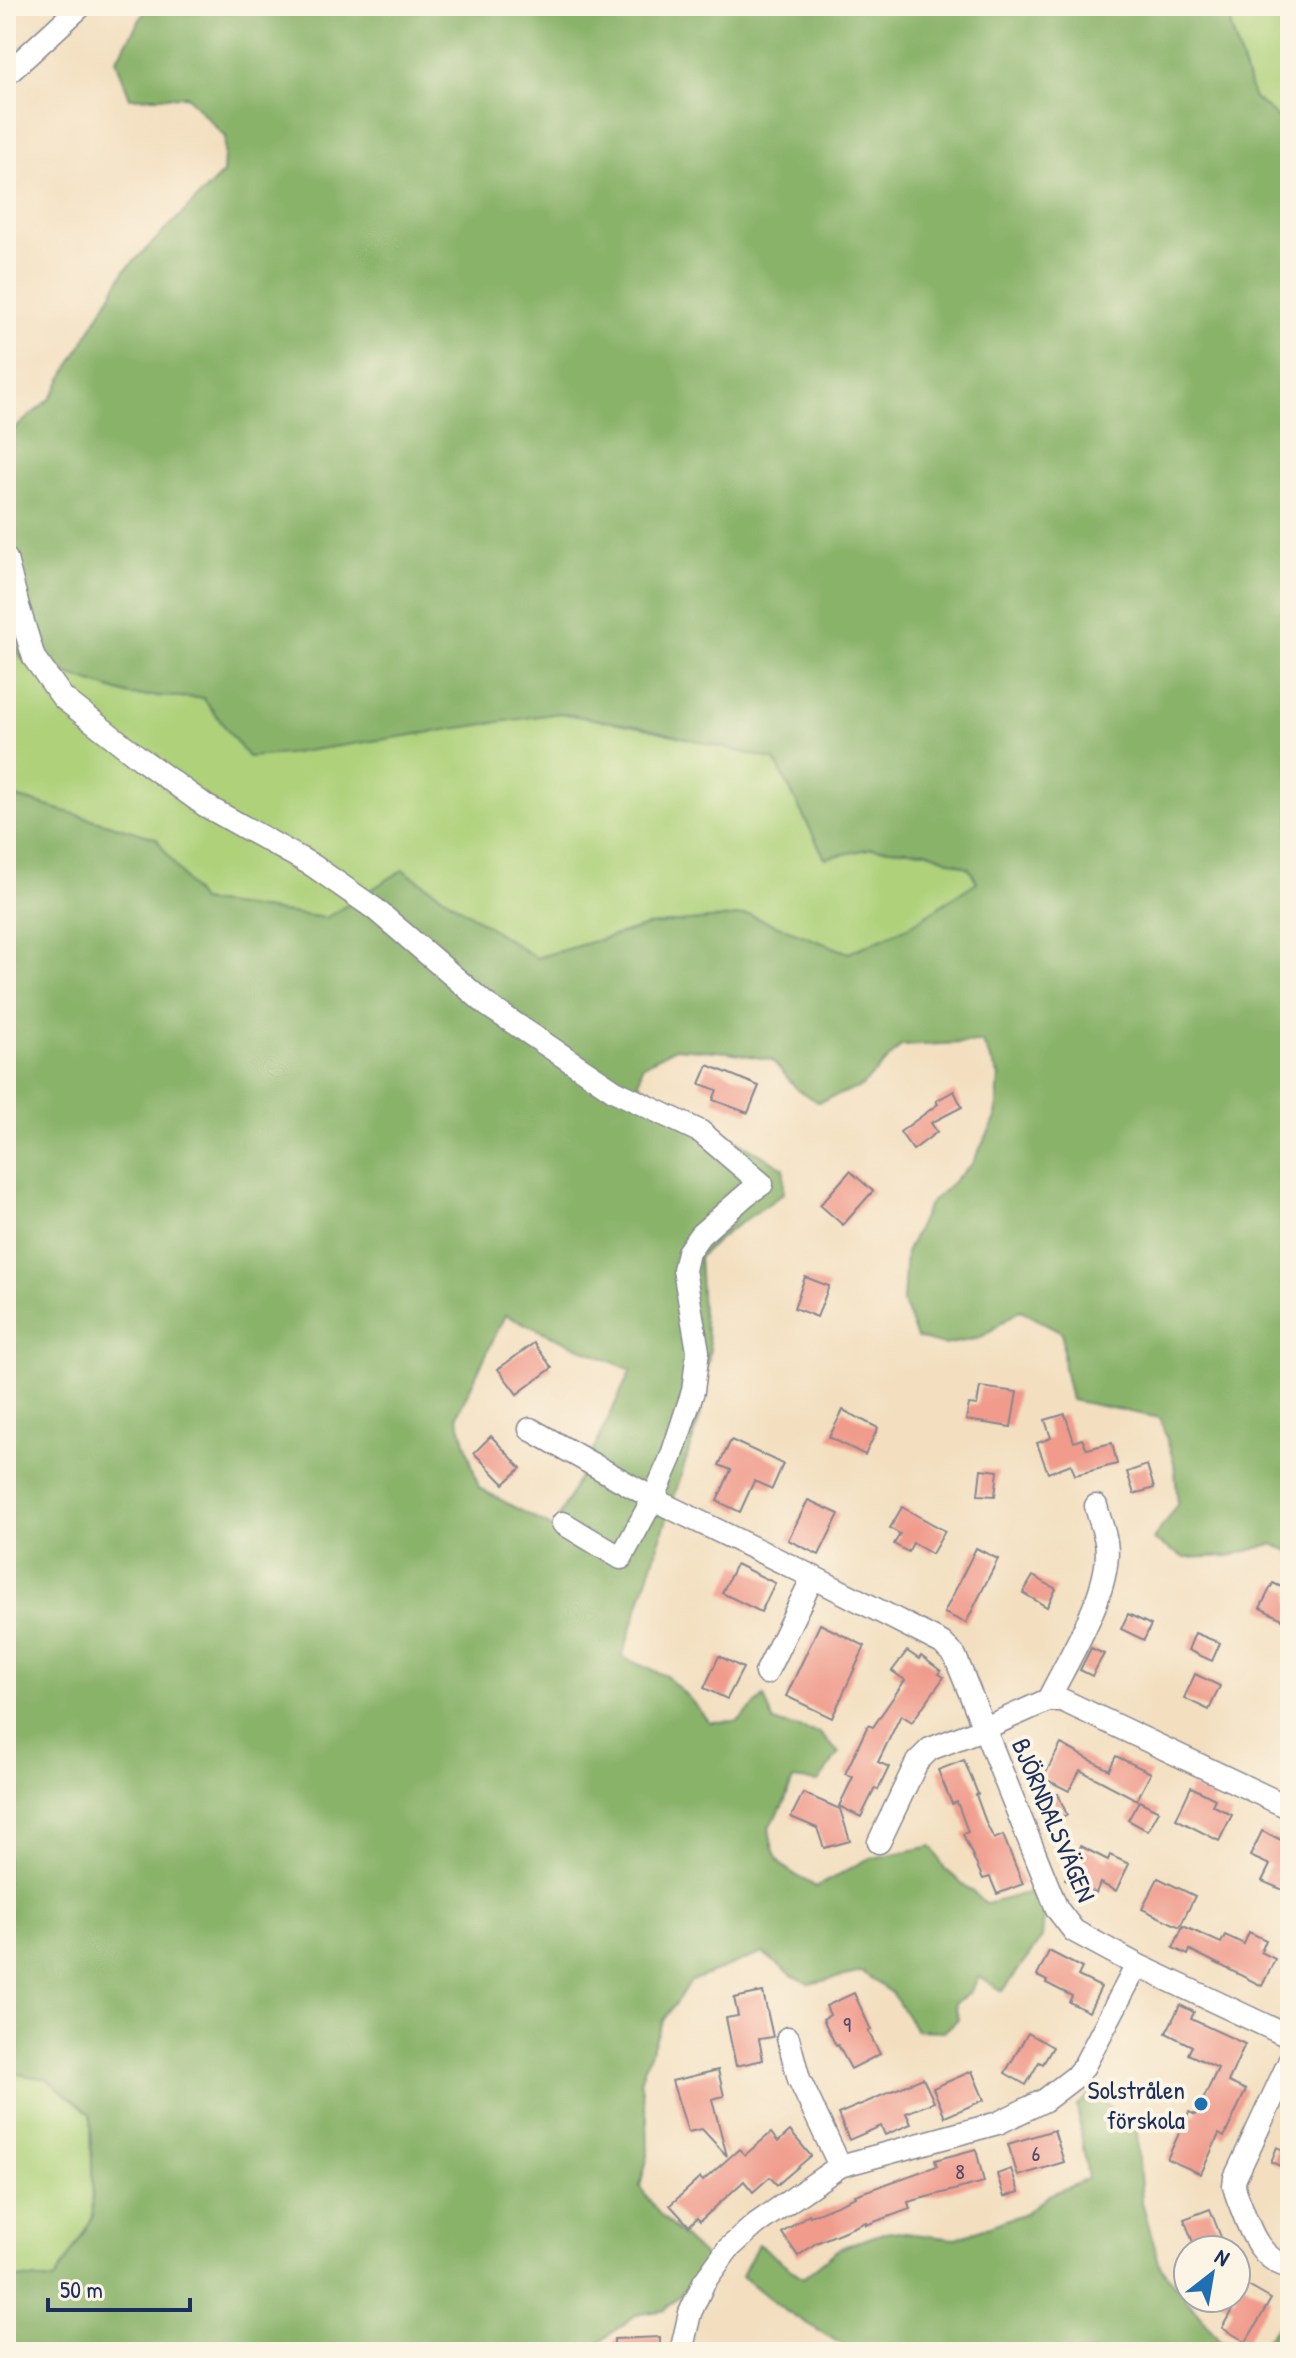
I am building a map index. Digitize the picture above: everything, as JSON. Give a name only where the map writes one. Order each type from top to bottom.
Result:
[{"type":"street","points":[[6,75],[81,6]]},
{"type":"street","points":[[6,559],[34,658],[63,698],[206,806],[312,865],[375,909],[487,1005],[615,1091],[701,1132],[762,1184],[700,1235],[688,1252],[684,1270],[696,1335],[697,1369],[693,1391],[671,1458],[621,1558],[563,1523]]},
{"type":"street","name":"BJÖRNDALSVÄGEN","points":[[530,1429],[653,1499],[813,1577],[950,1649],[1057,1909],[1074,1931],[1137,1965],[1290,2037]]},
{"type":"street","points":[[1048,1700],[1101,1592],[1107,1543],[1096,1506]]},
{"type":"street","points":[[766,1673],[813,1577]]},
{"type":"street","points":[[985,1728],[1048,1700],[1062,1700],[1290,1808]]},
{"type":"street","name":"BJÖRNDALSVÄGEN","points":[[879,1842],[917,1762],[930,1749],[985,1728]]},
{"type":"street","points":[[681,2352],[690,2313],[704,2282],[728,2249],[756,2224],[840,2166],[998,2123],[1045,2100],[1084,2066],[1137,1965]]},
{"type":"street","points":[[788,2038],[799,2079],[840,2166]]},
{"type":"street","points":[[1290,2060],[1234,2185],[1249,2229],[1262,2250],[1269,2258],[1290,2267]]},
{"type":"green space","points":[[148,6],[1230,6],[1231,28],[1253,97],[1290,128],[1290,1551],[1272,1544],[1229,1556],[1185,1558],[1153,1540],[1178,1503],[1174,1462],[1160,1418],[1071,1400],[1064,1368],[1062,1332],[1020,1310],[980,1338],[944,1345],[917,1338],[903,1302],[906,1253],[929,1204],[972,1164],[996,1118],[999,1076],[982,1042],[901,1046],[861,1087],[818,1102],[798,1090],[772,1060],[728,1052],[675,1048],[642,1066],[639,1083],[784,1168],[784,1193],[726,1233],[699,1257],[702,1312],[710,1348],[700,1417],[622,1657],[666,1676],[709,1722],[738,1721],[764,1697],[774,1722],[819,1733],[839,1753],[818,1782],[793,1779],[784,1803],[769,1827],[777,1859],[795,1875],[816,1887],[868,1859],[932,1846],[945,1869],[987,1904],[1034,1891],[1044,1914],[1042,1938],[1003,1991],[979,1977],[970,1992],[955,2003],[958,2019],[945,2031],[916,2030],[892,1993],[862,1972],[809,1984],[763,1953],[691,1981],[662,2022],[640,2081],[647,2117],[648,2155],[640,2187],[660,2215],[711,2263],[665,2310],[636,2315],[597,2344],[596,2352],[6,2352],[6,2277],[54,2281],[93,2217],[91,2114],[47,2079],[6,2072],[6,794],[156,838],[200,901],[326,918],[403,870],[536,958],[651,925],[749,915],[849,953],[908,927],[977,882],[969,868],[927,851],[872,848],[825,858],[775,760],[641,727],[559,713],[248,757],[203,698],[130,695],[22,659],[6,626],[6,436],[51,398],[125,270],[223,173],[225,137],[187,96],[130,98],[116,60]],"holes":[[[505,1315],[631,1370],[553,1528],[479,1488],[457,1415]]]},
{"type":"green space","points":[[1230,6],[1290,6],[1290,128],[1253,97],[1231,27]]},
{"type":"green space","points":[[6,626],[22,659],[130,695],[203,698],[248,757],[559,713],[641,727],[775,760],[825,858],[872,848],[927,851],[969,868],[977,882],[908,927],[849,953],[749,915],[651,925],[536,958],[403,870],[326,918],[200,901],[156,838],[6,794]]},
{"type":"green space","points":[[6,2072],[47,2079],[91,2114],[93,2217],[54,2281],[6,2277]]},
{"type":"green space","points":[[1093,2091],[1114,2111],[1136,2120],[1142,2202],[1160,2266],[1172,2281],[1172,2314],[1199,2314],[1229,2352],[855,2352],[784,2310],[742,2276],[758,2244],[803,2278],[840,2248],[889,2231],[954,2239],[1025,2213],[1049,2195],[1088,2179],[1077,2106]]},
{"type":"green space","points":[[1289,2313],[1290,2352],[1236,2352],[1265,2340]]},
{"type":"building","points":[[708,1065],[759,1086],[748,1113],[713,1100],[717,1090],[700,1084]]},
{"type":"building","points":[[954,1091],[962,1107],[931,1123],[937,1132],[913,1150],[900,1132],[938,1104],[936,1101]]},
{"type":"building","points":[[850,1171],[873,1191],[843,1225],[820,1205]]},
{"type":"building","points":[[805,1277],[829,1286],[817,1317],[794,1308]]},
{"type":"building","points":[[534,1343],[552,1368],[517,1394],[498,1369]]},
{"type":"building","points":[[980,1387],[1017,1392],[1011,1427],[966,1420],[969,1404],[977,1405]]},
{"type":"building","points":[[843,1410],[878,1428],[865,1455],[829,1437]]},
{"type":"building","points":[[1065,1414],[1074,1442],[1082,1439],[1087,1449],[1112,1443],[1117,1464],[1075,1475],[1071,1464],[1048,1473],[1037,1443],[1051,1438],[1045,1420]]},
{"type":"building","points":[[491,1436],[521,1468],[504,1484],[474,1453]]},
{"type":"building","points":[[731,1440],[783,1464],[772,1489],[754,1481],[740,1512],[717,1501],[731,1470],[719,1465]]},
{"type":"building","points":[[1147,1465],[1154,1488],[1134,1494],[1127,1472]]},
{"type":"building","points":[[981,1469],[998,1471],[995,1496],[978,1495]]},
{"type":"building","points":[[808,1500],[839,1514],[819,1555],[788,1540]]},
{"type":"building","points":[[902,1507],[945,1531],[932,1554],[913,1543],[908,1552],[894,1544],[900,1534],[890,1528]]},
{"type":"building","points":[[976,1548],[998,1559],[966,1623],[944,1613]]},
{"type":"building","points":[[736,1564],[775,1583],[761,1612],[722,1593]]},
{"type":"building","points":[[1033,1576],[1056,1589],[1047,1607],[1023,1593]]},
{"type":"building","points":[[1273,1583],[1290,1591],[1290,1623],[1260,1608]]},
{"type":"building","points":[[1128,1614],[1151,1625],[1144,1640],[1121,1629]]},
{"type":"building","points":[[820,1624],[865,1646],[832,1718],[786,1696]]},
{"type":"building","points":[[1195,1633],[1220,1643],[1212,1661],[1188,1650]]},
{"type":"building","points":[[1091,1648],[1104,1654],[1092,1676],[1080,1670]]},
{"type":"building","points":[[907,1651],[919,1659],[921,1656],[941,1671],[939,1674],[944,1677],[912,1722],[901,1715],[878,1762],[889,1767],[861,1817],[839,1806],[853,1777],[845,1774],[868,1725],[873,1727],[905,1680],[892,1671]]},
{"type":"building","points":[[719,1656],[743,1668],[727,1699],[704,1688]]},
{"type":"building","points":[[1195,1674],[1220,1686],[1209,1710],[1184,1698]]},
{"type":"building","points":[[1061,1744],[1109,1770],[1116,1756],[1151,1773],[1137,1800],[1080,1770],[1069,1791],[1043,1778]]},
{"type":"building","points":[[964,1760],[987,1825],[994,1839],[1003,1835],[1023,1884],[997,1894],[990,1877],[983,1879],[963,1834],[968,1832],[957,1802],[952,1804],[938,1770]]},
{"type":"building","points":[[1191,1787],[1215,1799],[1212,1805],[1232,1815],[1219,1841],[1176,1819]]},
{"type":"building","points":[[803,1793],[840,1809],[850,1841],[824,1848],[817,1828],[791,1817]]},
{"type":"building","points":[[1058,1794],[1067,1815],[1049,1822],[1040,1802]]},
{"type":"building","points":[[1139,1801],[1159,1811],[1148,1831],[1128,1820]]},
{"type":"building","points":[[1262,1831],[1290,1844],[1290,1893],[1262,1881],[1270,1865],[1250,1856]]},
{"type":"building","points":[[1080,1846],[1108,1860],[1110,1855],[1129,1864],[1116,1891],[1100,1883],[1096,1893],[1065,1879]]},
{"type":"building","points":[[1158,1878],[1195,1896],[1180,1927],[1142,1909]]},
{"type":"building","points":[[1183,1926],[1221,1943],[1225,1935],[1244,1944],[1249,1932],[1266,1940],[1261,1952],[1275,1959],[1262,1986],[1190,1950],[1188,1955],[1173,1948]]},
{"type":"building","points":[[1049,1951],[1082,1968],[1078,1976],[1101,1987],[1089,2012],[1069,2002],[1072,1996],[1037,1976]]},
{"type":"building","points":[[763,1992],[773,2037],[759,2039],[763,2060],[736,2066],[726,2018],[738,2016],[734,1998]]},
{"type":"building","points":[[854,1993],[880,2054],[851,2069],[823,2019],[830,2015],[826,2006]]},
{"type":"building","points":[[1180,2005],[1194,2012],[1191,2019],[1245,2044],[1228,2082],[1246,2090],[1224,2137],[1219,2134],[1201,2174],[1167,2159],[1189,2112],[1196,2115],[1218,2068],[1188,2054],[1192,2046],[1166,2033]]},
{"type":"building","points":[[1028,2033],[1053,2047],[1043,2064],[1039,2062],[1026,2085],[1005,2073]]},
{"type":"building","points":[[718,2070],[724,2096],[712,2099],[727,2156],[702,2129],[688,2132],[672,2081]]},
{"type":"building","points":[[972,2071],[984,2100],[945,2117],[933,2088]]},
{"type":"building","points":[[923,2078],[934,2102],[906,2113],[911,2124],[885,2135],[881,2126],[849,2140],[838,2114]]},
{"type":"building","points":[[1054,2130],[1064,2162],[1018,2176],[1008,2144]]},
{"type":"building","points":[[790,2131],[811,2156],[777,2185],[770,2177],[753,2192],[744,2181],[700,2221],[697,2218],[689,2226],[670,2205],[739,2149],[745,2155],[771,2133],[778,2142]]},
{"type":"building","points":[[1277,2147],[1290,2153],[1290,2170],[1271,2162]]},
{"type":"building","points":[[976,2149],[984,2182],[908,2202],[910,2209],[866,2225],[866,2222],[816,2243],[798,2256],[782,2233],[809,2214],[937,2166],[935,2160]]},
{"type":"building","points":[[1011,2169],[1019,2192],[1004,2197],[997,2174]]},
{"type":"building","points":[[1210,2209],[1220,2234],[1190,2234],[1184,2219]]},
{"type":"building","points":[[1252,2288],[1271,2299],[1246,2342],[1222,2328],[1230,2314],[1252,2314]]},
{"type":"building","points":[[660,2337],[660,2352],[614,2352],[614,2339]]},
{"type":"place","name":"Solstrålen förskola","points":[[1201,2104]]}]
